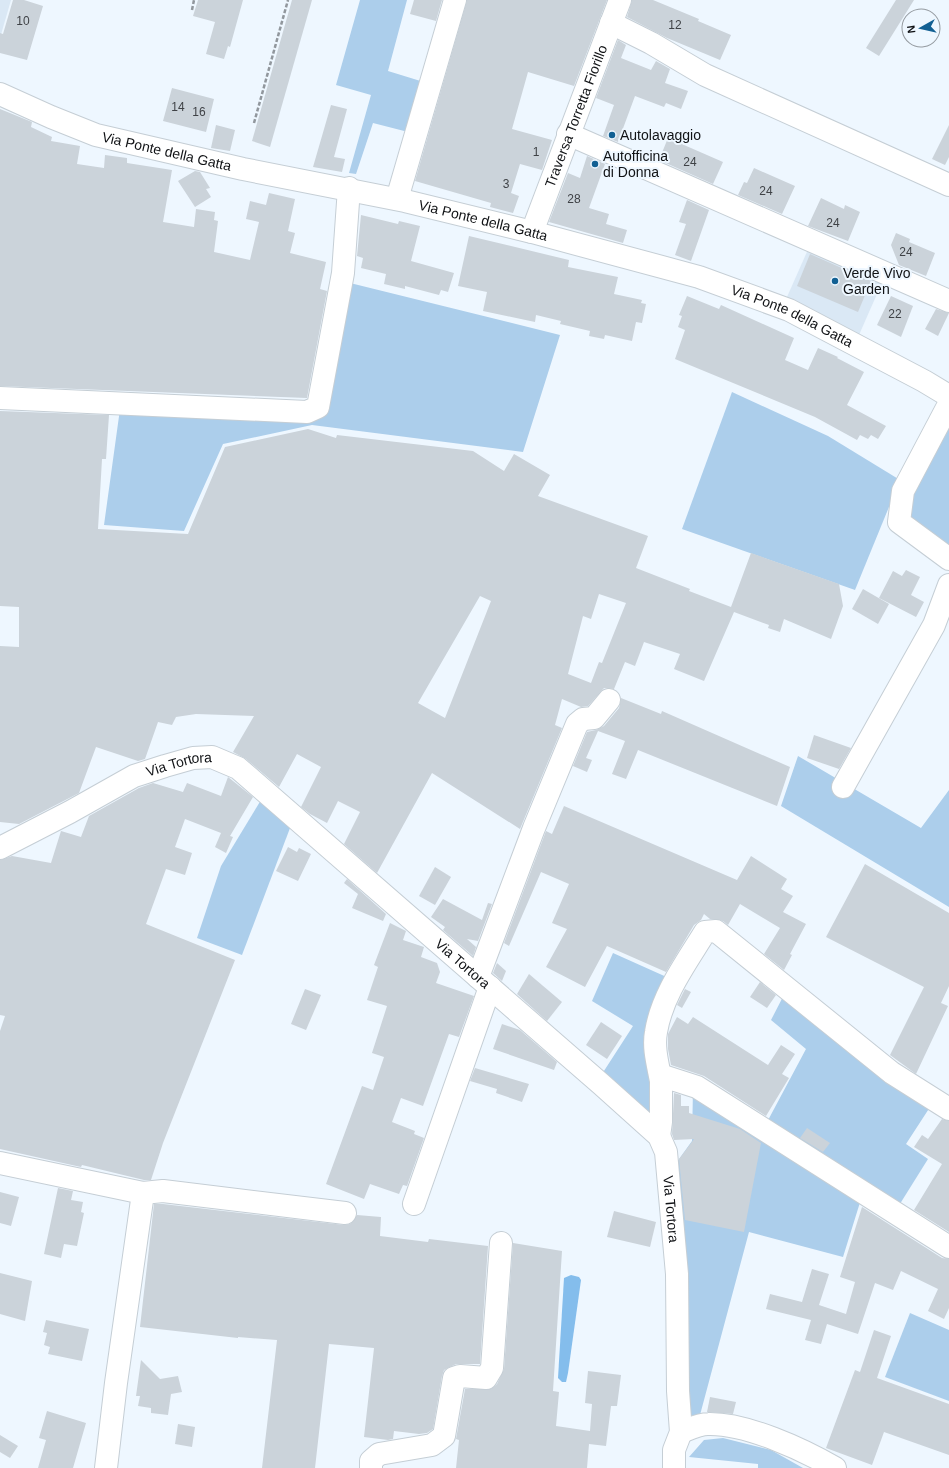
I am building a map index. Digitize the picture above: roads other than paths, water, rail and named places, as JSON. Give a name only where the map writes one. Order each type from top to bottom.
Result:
[{"type":"street","points":[[397,199],[455,0]]},
{"type":"street","name":"Traversa Torretta Fiorillo","points":[[532,232],[620,0]]},
{"type":"street","points":[[611,23],[651,43],[706,75],[949,185]]},
{"type":"street","name":"Via Ponte della Gatta","points":[[0,94],[96,135],[243,169],[349,188],[397,199],[532,232],[699,277],[789,310],[949,396]]},
{"type":"street","points":[[568,134],[949,301]]},
{"type":"street","points":[[0,398],[307,412],[318,407],[342,273],[349,188]]},
{"type":"street","points":[[949,404],[903,490],[899,522],[949,559]]},
{"type":"street","points":[[843,787],[934,625],[949,585]]},
{"type":"street","points":[[414,1204],[534,828],[577,724],[583,719],[594,718],[609,700]]},
{"type":"street","name":"Via Tortora","points":[[0,848],[70,812],[134,776],[192,758],[212,757],[238,768],[659,1136],[666,1152],[676,1258],[678,1391],[681,1432]]},
{"type":"street","points":[[659,1136],[661,1122],[661,1081],[656,1054],[656,1032],[661,1011],[672,985],[705,932],[716,931],[892,1073],[949,1109]]},
{"type":"street","points":[[661,1081],[666,1077],[696,1087],[949,1246]]},
{"type":"street","points":[[0,1163],[143,1193],[163,1191],[345,1213]]},
{"type":"street","points":[[106,1468],[116,1383],[143,1193]]},
{"type":"street","points":[[371,1468],[371,1461],[379,1454],[432,1445],[444,1436],[454,1378],[460,1376],[486,1378],[492,1368],[501,1244]]},
{"type":"street","points":[[674,1468],[674,1450],[681,1432],[707,1424],[744,1429],[812,1455],[835,1468]]},
{"type":"place","name":"Autolavaggio","points":[[612,135]]},
{"type":"place","name":"Autofficina di Donna","points":[[595,164]]},
{"type":"place","name":"Verde Vivo Garden","points":[[835,281]]}]
